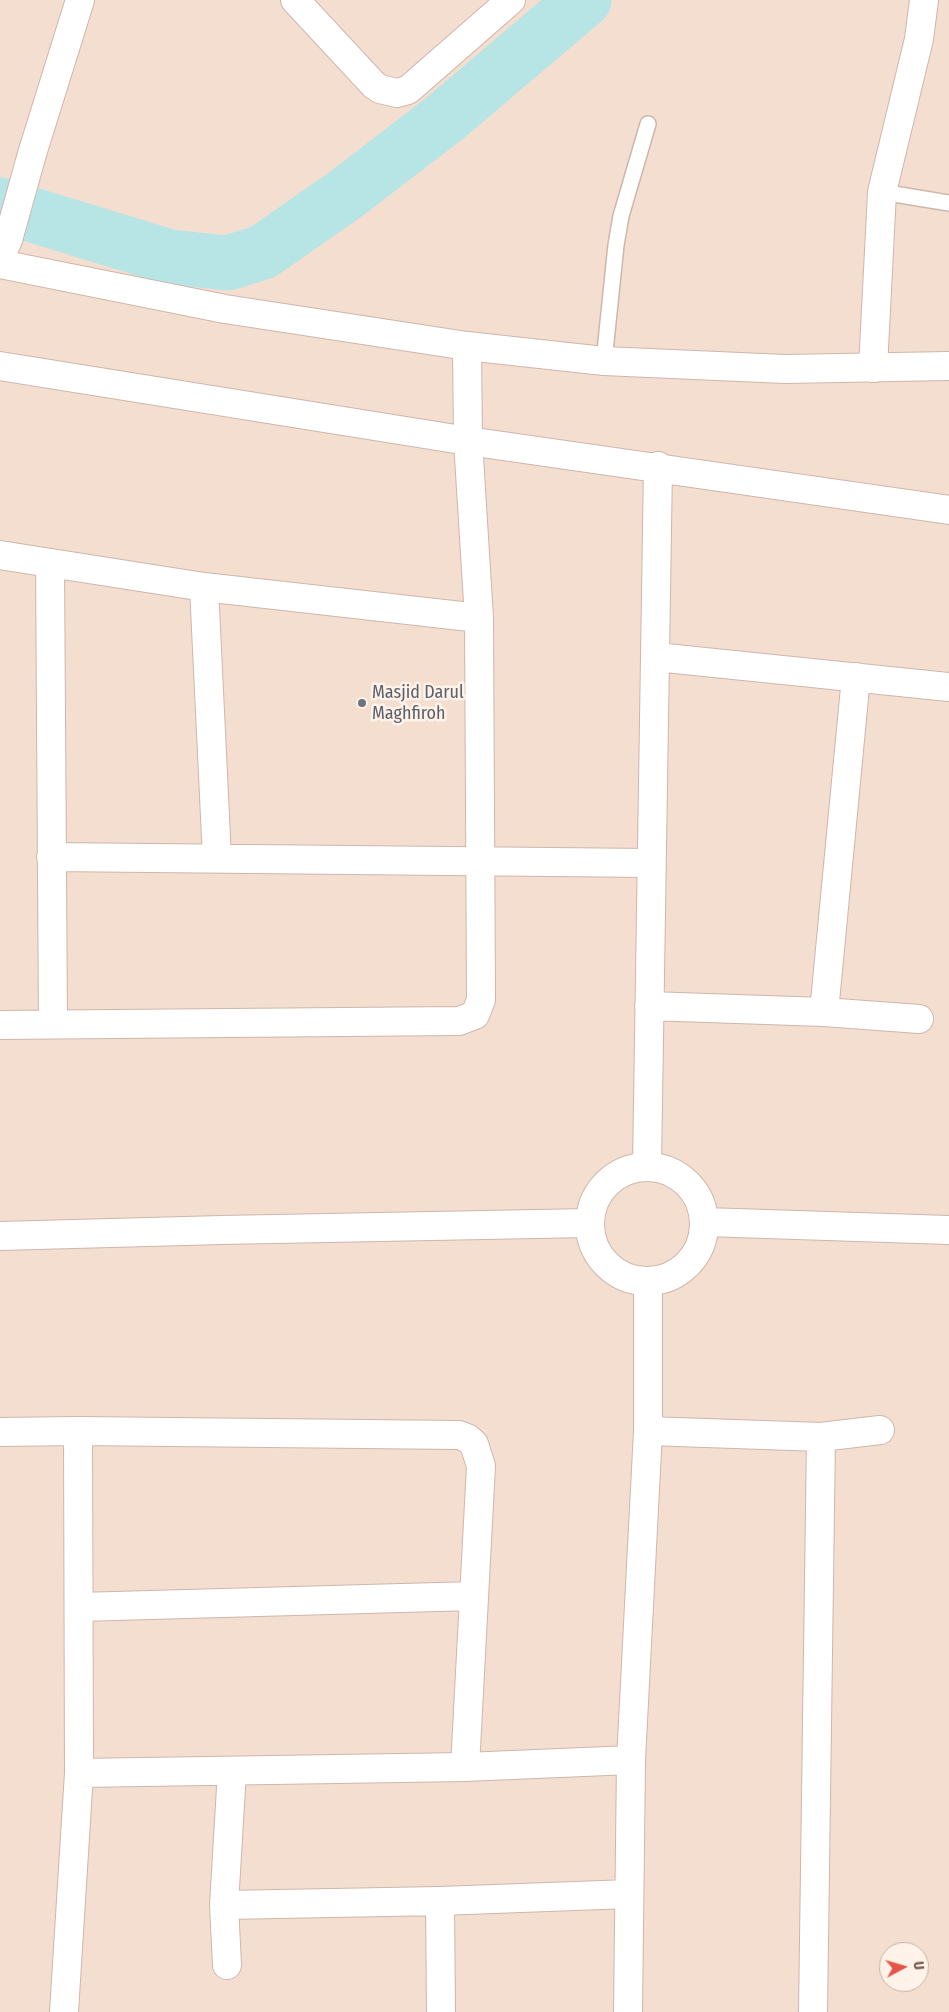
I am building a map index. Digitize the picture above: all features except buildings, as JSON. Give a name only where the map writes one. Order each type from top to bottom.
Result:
[{"type":"street","points":[[80,0],[3,254],[225,309],[467,346],[604,361],[785,369],[949,366]]},
{"type":"street","points":[[295,0],[374,85],[380,89],[397,93],[408,90],[511,0]]},
{"type":"street","points":[[872,368],[882,192],[919,39],[924,0]]},
{"type":"street","points":[[0,1025],[459,1022],[475,1015],[481,1000],[479,618],[468,441],[467,346]]},
{"type":"street","points":[[0,366],[468,441],[658,466],[949,510]]},
{"type":"street","points":[[647,1166],[650,863],[656,657],[658,466]]},
{"type":"street","points":[[0,555],[204,587],[479,618]]},
{"type":"street","points":[[50,563],[53,1024]]},
{"type":"street","points":[[204,587],[217,858]]},
{"type":"street","points":[[656,657],[949,687]]},
{"type":"street","points":[[824,1012],[856,677]]},
{"type":"street","points":[[51,857],[650,863]]},
{"type":"street","points":[[648,1006],[824,1012],[919,1019]]},
{"type":"street","points":[[647,1166],[664,1168],[680,1176],[693,1189],[702,1204],[705,1222],[702,1240],[694,1257],[682,1270],[666,1278],[648,1281],[631,1279],[616,1272],[604,1261],[595,1247],[589,1224],[591,1211],[599,1194],[611,1179],[628,1169],[647,1166]]},
{"type":"street","points":[[705,1222],[949,1230]]},
{"type":"street","points":[[0,1236],[589,1224]]},
{"type":"street","points":[[628,2012],[631,1760],[648,1431],[648,1281]]},
{"type":"street","points":[[648,1431],[821,1437],[880,1430]]},
{"type":"street","points":[[64,2012],[79,1774],[78,1431]]},
{"type":"street","points":[[0,1432],[78,1431],[459,1436],[467,1438],[474,1444],[481,1466],[465,1767]]},
{"type":"street","points":[[813,2012],[821,1437]]},
{"type":"street","points":[[79,1607],[474,1596]]},
{"type":"street","points":[[79,1774],[465,1767],[631,1760]]},
{"type":"street","points":[[227,1965],[224,1905],[232,1771]]},
{"type":"street","points":[[224,1905],[440,1901],[629,1894]]},
{"type":"street","points":[[440,1901],[441,2012]]},
{"type":"lane","points":[[604,361],[616,245],[621,216],[648,124]]},
{"type":"lane","points":[[882,192],[949,202]]},
{"type":"shaded area","points":[[0,0],[949,0],[949,2012],[0,2012]]},
{"type":"waterway","points":[[0,205],[170,257],[228,263],[263,252],[346,194],[445,118],[584,0]]},
{"type":"place","name":"Masjid Darul Maghfiroh","points":[[362,703]]}]
